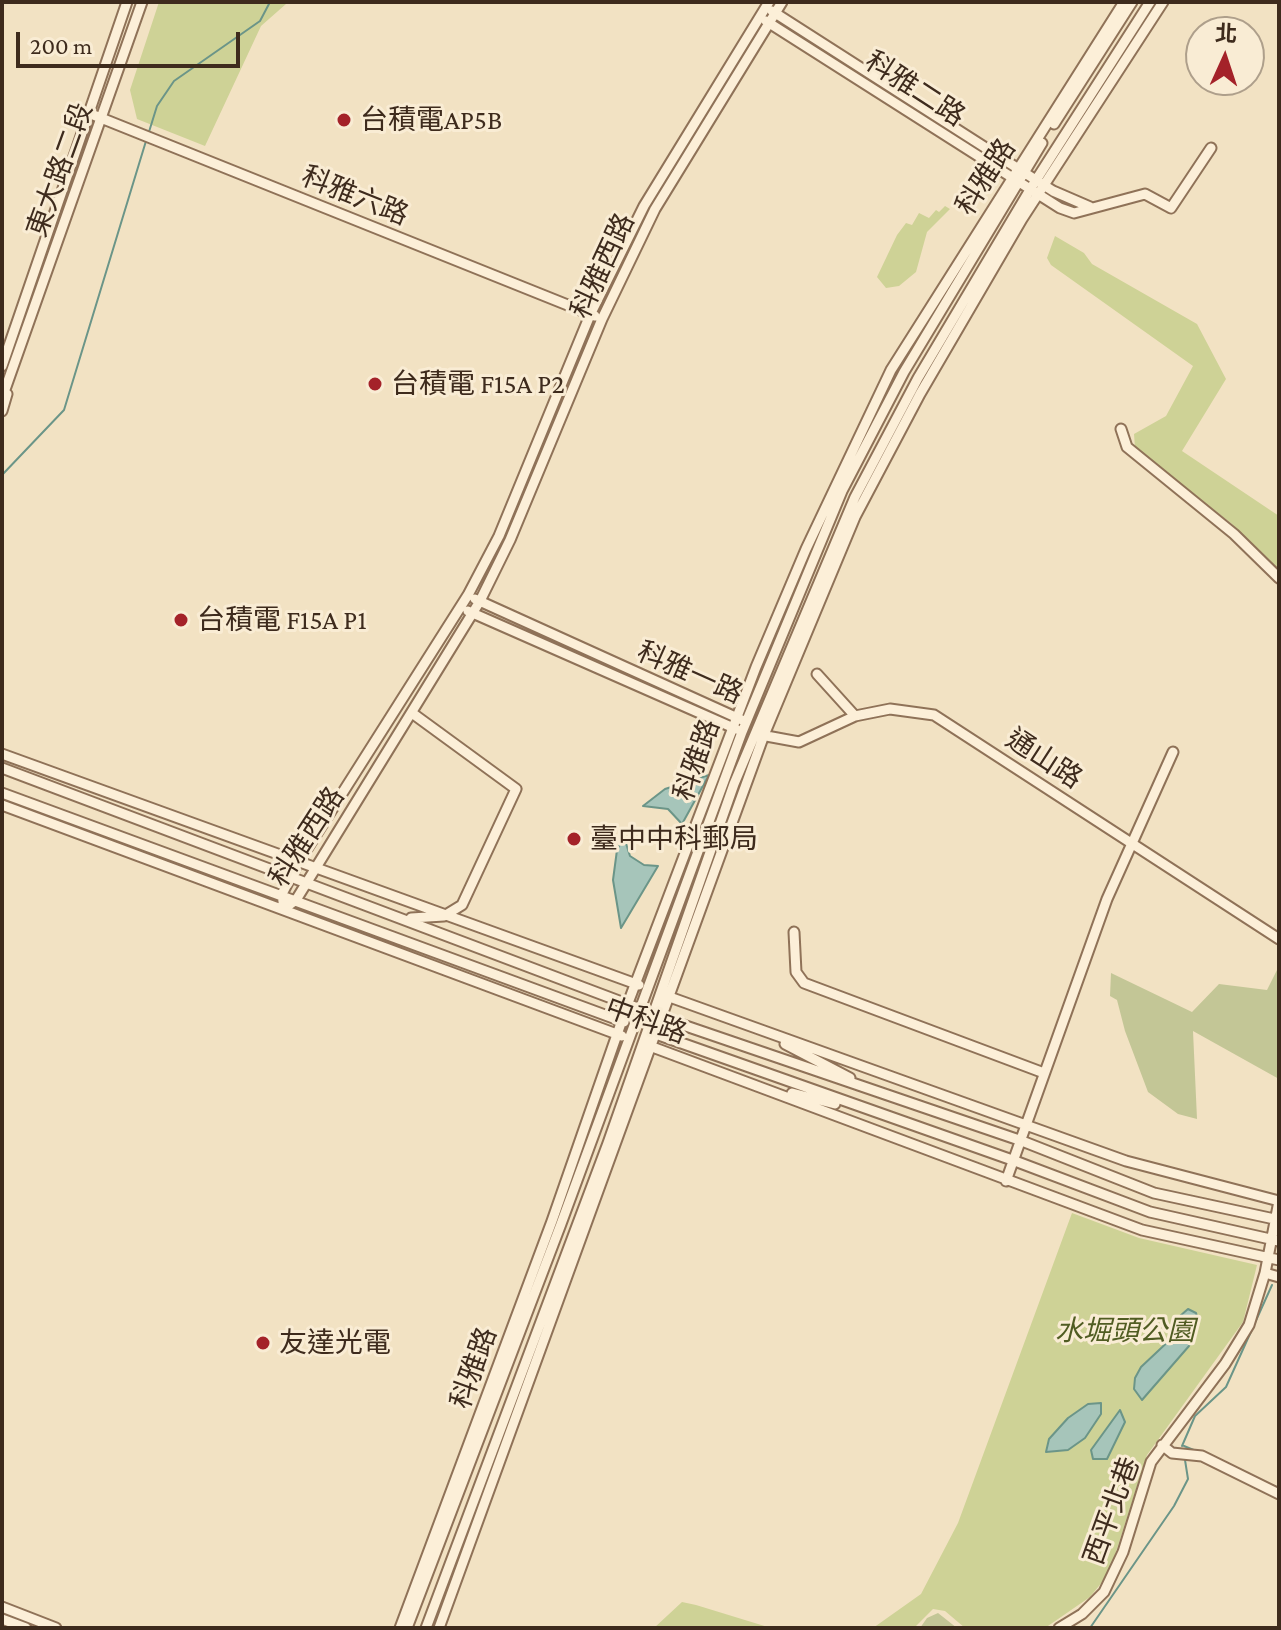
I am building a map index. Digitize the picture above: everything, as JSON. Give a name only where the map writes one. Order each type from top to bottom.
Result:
[{"type":"street","name":"東大路二段","points":[[2,366],[36,275],[127,2]]},
{"type":"street","name":"東大路二段","points":[[2,398],[142,2]]},
{"type":"street","name":"科雅西路","points":[[770,7],[769,23],[655,209],[602,319],[510,540],[480,601],[307,884],[296,900],[284,909],[282,894],[298,863],[468,595],[499,536],[590,315],[644,206],[759,17],[770,7],[782,2]]},
{"type":"street","name":"科雅路","points":[[400,1628],[547,1235],[628,1003],[739,725],[842,491],[904,372],[1018,173],[1124,2]]},
{"type":"street","name":"科雅路","points":[[1018,173],[1132,2]]},
{"type":"street","name":"科雅路","points":[[439,1628],[759,732],[855,517],[920,394],[1038,186],[1150,2]]},
{"type":"street","name":"科雅路","points":[[1038,186],[1163,2]]},
{"type":"street","name":"科雅二路","points":[[770,7],[1038,186],[1060,208],[1074,213],[1145,194],[1171,208],[1211,148]]},
{"type":"street","name":"科雅二路","points":[[759,17],[1018,173]]},
{"type":"street","name":"科雅六路","points":[[91,114],[602,319]]},
{"type":"street","points":[[2,411],[14,368]]},
{"type":"street","points":[[1121,429],[1127,447],[1234,534],[1279,578]]},
{"type":"street","name":"科雅一路","points":[[468,595],[739,725]]},
{"type":"street","name":"科雅一路","points":[[460,607],[759,732]]},
{"type":"street","points":[[817,674],[855,716]]},
{"type":"street","name":"通山路","points":[[759,732],[799,742],[855,716],[890,709],[917,710],[934,715],[1279,939]]},
{"type":"street","points":[[404,918],[444,916],[462,905],[516,789],[412,713]]},
{"type":"street","name":"科雅路","points":[[407,1628],[635,1026],[739,725]]},
{"type":"street","points":[[1006,1181],[1130,840],[1173,752]]},
{"type":"street","name":"中科路","points":[[2,754],[1126,1161],[1279,1201]]},
{"type":"street","name":"中科路","points":[[2,768],[641,1008],[1022,1141],[1154,1193],[1277,1220]]},
{"type":"street","name":"中科路","points":[[2,793],[622,1022],[1150,1212],[1275,1241]]},
{"type":"street","name":"中科路","points":[[2,805],[1142,1230],[1279,1260]]},
{"type":"street","points":[[359,925],[490,986]]},
{"type":"street","points":[[794,932],[796,972],[804,983],[1044,1073]]},
{"type":"street","points":[[755,1029],[882,1094]]},
{"type":"street","name":"科雅路","points":[[426,1628],[647,1045]]},
{"type":"street","points":[[745,1081],[897,1120]]},
{"type":"street","name":"西平北巷","points":[[1059,1628],[1082,1614],[1113,1576],[1151,1462],[1225,1364],[1249,1325],[1275,1241],[1279,1201]]},
{"type":"street","points":[[1265,1273],[1279,1277]]},
{"type":"street","points":[[1162,1445],[1172,1453],[1202,1456],[1279,1494]]},
{"type":"street","points":[[2,1607],[56,1628]]},
{"type":"street","points":[[2,1619],[26,1628]]},
{"type":"green space","points":[[159,2],[286,4],[261,26],[205,146],[137,119],[130,90]]},
{"type":"green space","points":[[945,206],[950,209],[927,232],[916,272],[899,286],[886,288],[877,277],[897,235],[906,223],[912,225],[919,213],[929,218]]},
{"type":"green space","points":[[1055,236],[1084,253],[1092,264],[1197,324],[1226,379],[1182,451],[1279,516],[1279,574],[1232,524],[1135,448],[1134,434],[1166,416],[1193,366],[1051,265],[1047,258]]},
{"type":"green space","points":[[1279,966],[1279,1079],[1193,1031],[1197,1119],[1178,1114],[1148,1092],[1117,1000],[1110,996],[1111,973],[1192,1012],[1219,984],[1267,990]]},
{"type":"green space","name":"水堀頭公園","points":[[1072,1213],[1139,1238],[1257,1265],[1243,1322],[1147,1455],[1107,1576],[1090,1597],[1045,1628],[965,1628],[945,1611],[933,1609],[914,1628],[873,1628],[921,1594],[958,1523]]},
{"type":"green space","points":[[682,1602],[696,1605],[771,1628],[654,1628]]},
{"type":"green space","points":[[938,1613],[957,1628],[920,1628],[927,1618]]},
{"type":"water","points":[[709,775],[682,824],[668,809],[643,806],[665,789]]},
{"type":"water","points":[[624,837],[630,856],[644,865],[658,866],[621,928],[613,880],[617,850]]},
{"type":"water","points":[[1188,1309],[1196,1313],[1198,1320],[1189,1346],[1142,1400],[1134,1389],[1135,1378],[1141,1367],[1174,1336],[1180,1316]]},
{"type":"water","points":[[1101,1403],[1101,1414],[1085,1438],[1068,1450],[1046,1452],[1049,1439],[1068,1418],[1088,1404]]},
{"type":"water","points":[[1120,1410],[1125,1422],[1107,1459],[1093,1459],[1091,1450]]},
{"type":"waterway","points":[[148,135],[157,106],[174,81],[260,21],[270,2]]},
{"type":"waterway","points":[[2,475],[64,410],[146,141]]},
{"type":"waterway","points":[[1182,1446],[1195,1416],[1226,1387],[1272,1285]]},
{"type":"waterway","points":[[1184,1446],[1196,1451]]},
{"type":"waterway","points":[[1090,1628],[1174,1506],[1188,1479],[1185,1460]]},
{"type":"waterway","points":[[1264,1482],[1279,1488]]},
{"type":"place","name":"台積電AP5B","points":[[344,120]]},
{"type":"place","name":"台積電 F15A P2","points":[[375,384]]},
{"type":"place","name":"台積電 F15A P1","points":[[181,620]]},
{"type":"place","name":"臺中中科郵局","points":[[574,839]]},
{"type":"place","name":"友達光電","points":[[263,1343]]}]
